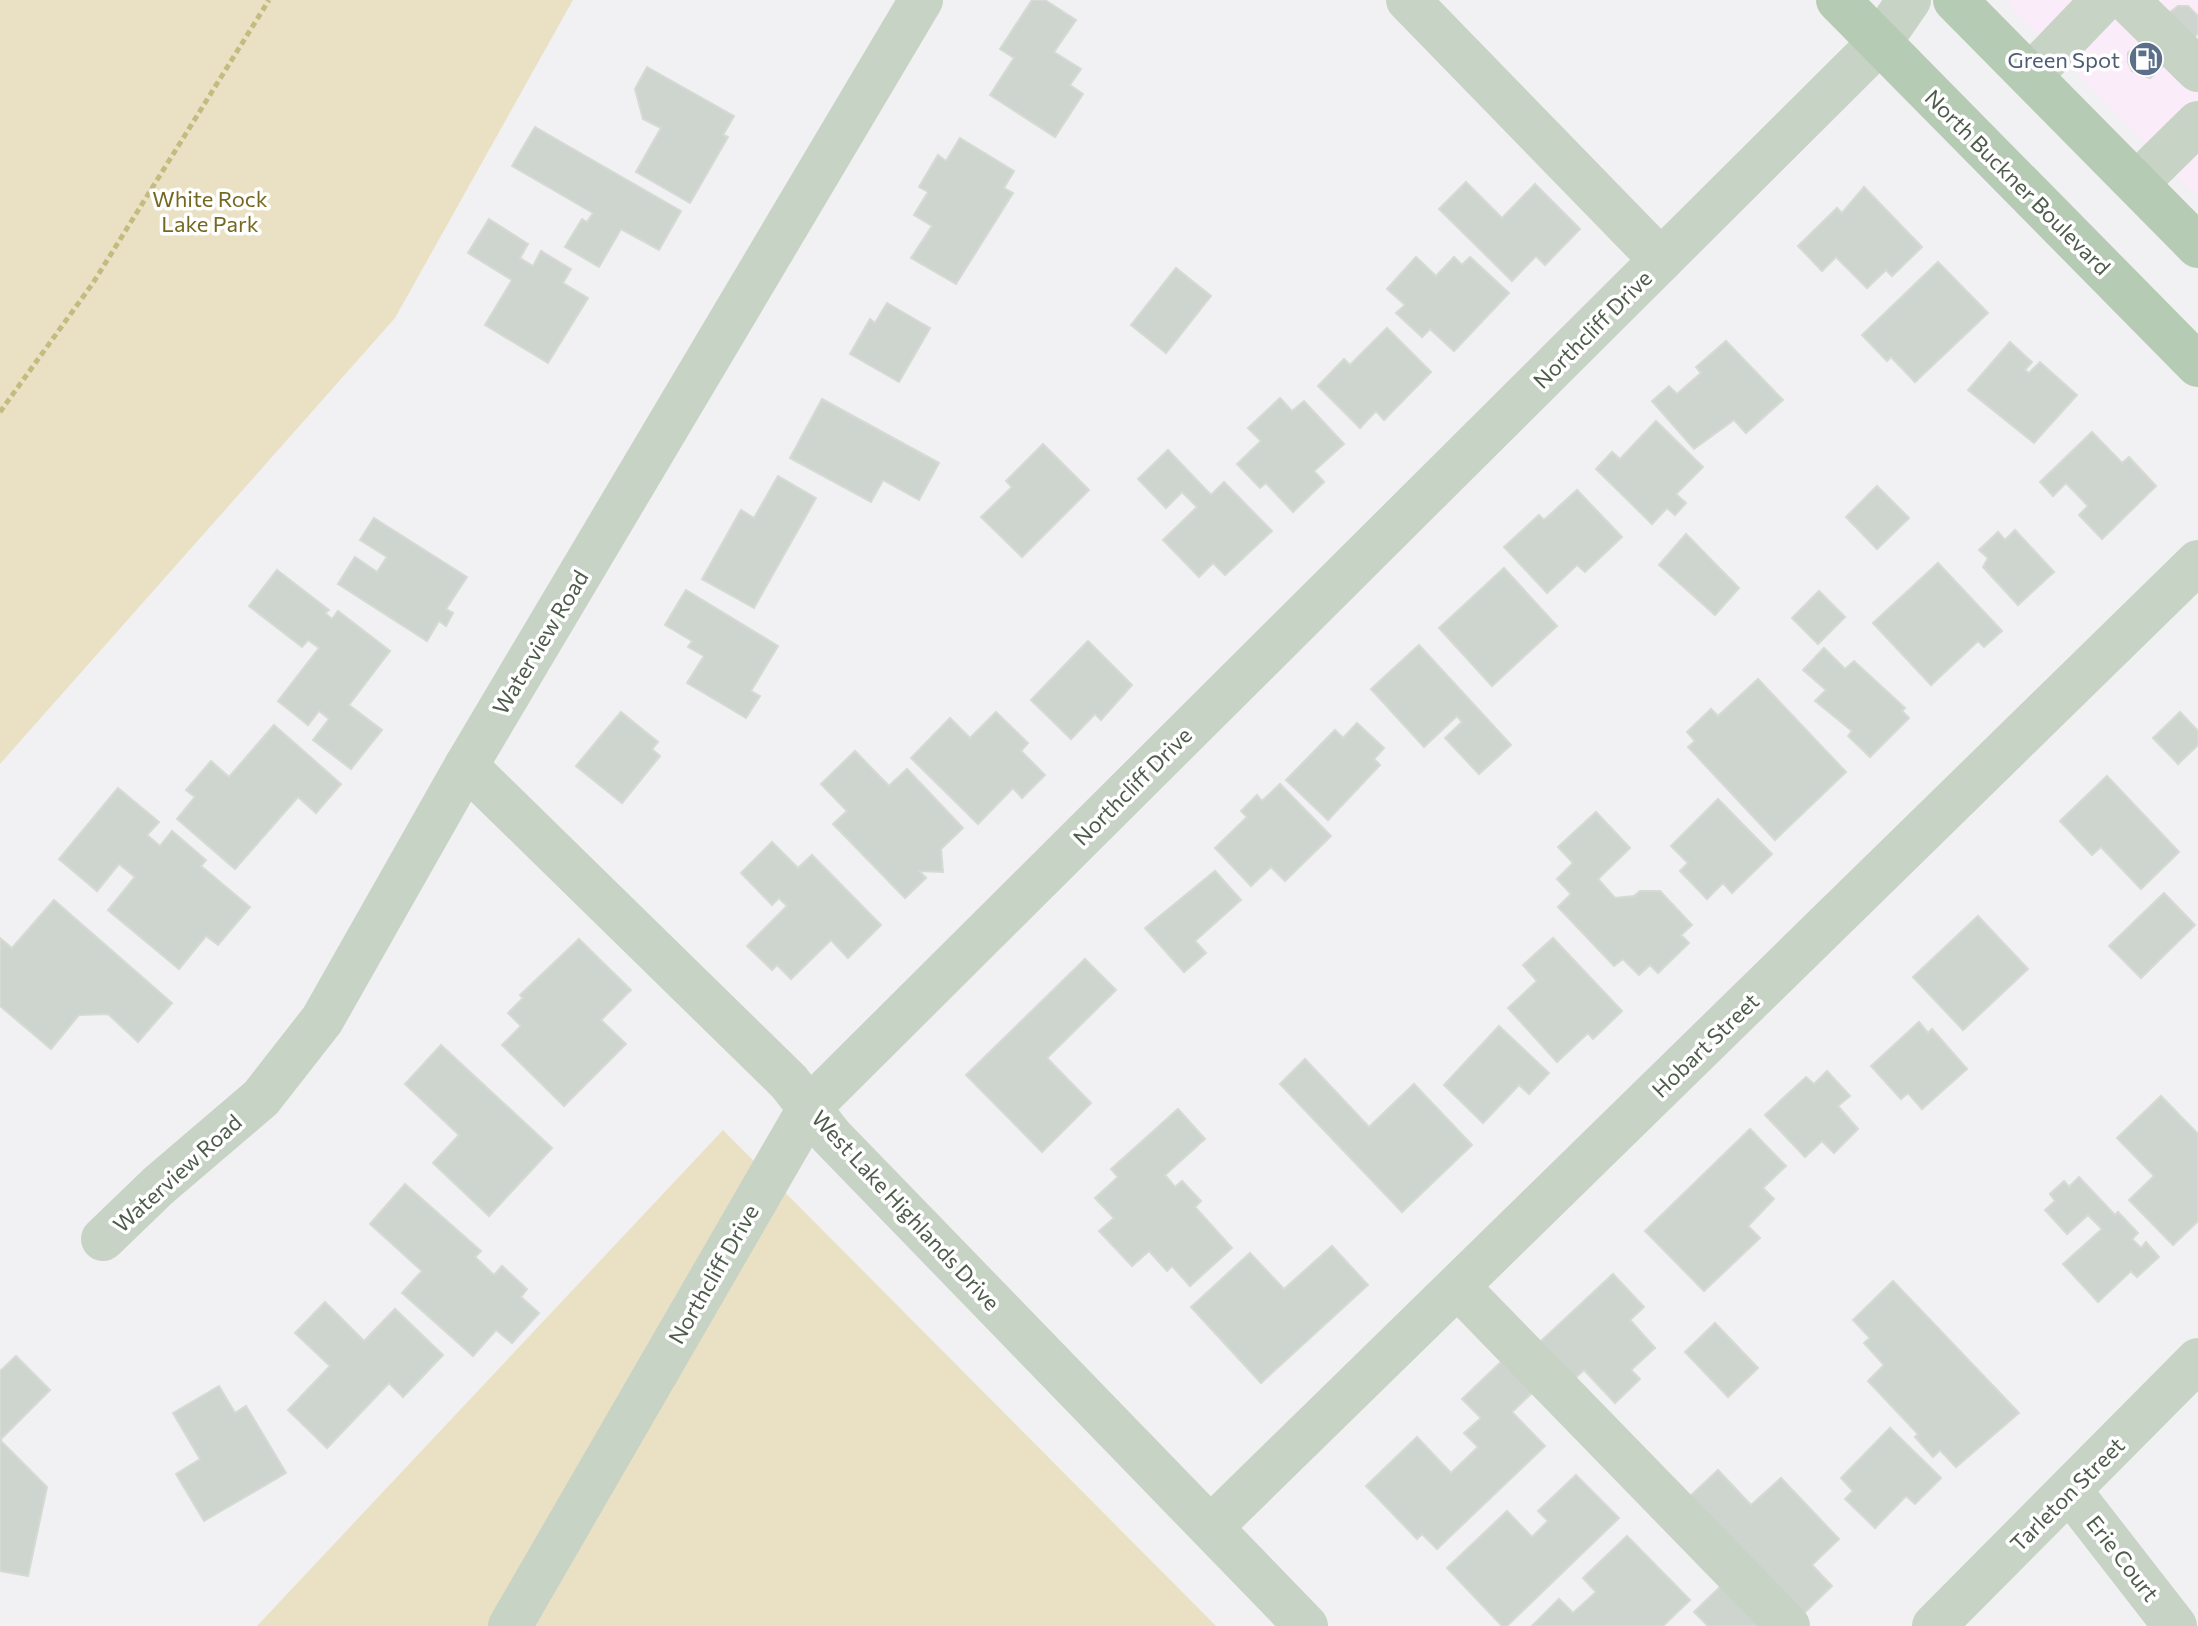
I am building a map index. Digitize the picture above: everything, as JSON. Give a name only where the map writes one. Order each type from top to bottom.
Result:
[{"type":"main road","name":"North Buckner Boulevard","points":[[1838,0],[2198,365]]},
{"type":"main road","points":[[1956,0],[2198,246]]},
{"type":"street","name":"Waterview Road","points":[[103,1239],[158,1186],[261,1098],[322,1020],[466,766],[921,0]]},
{"type":"street","points":[[1408,0],[1661,260]]},
{"type":"street","name":"Northcliff Drive","points":[[510,1626],[810,1107],[1880,42],[1909,0]]},
{"type":"street","name":"Northcliff Drive","points":[[1880,42],[1956,0]]},
{"type":"street","points":[[2031,75],[2103,0]]},
{"type":"street","points":[[2127,0],[2198,70]]},
{"type":"street","points":[[2137,183],[2198,123]]},
{"type":"street","name":"Hobart Street","points":[[1211,1527],[2198,562]]},
{"type":"street","name":"West Lake Highlands Drive","points":[[466,766],[789,1082],[831,1136],[1306,1626]]},
{"type":"street","points":[[1458,1287],[1788,1626]]},
{"type":"street","name":"Tarleton Street","points":[[1934,1626],[2198,1360]]},
{"type":"street","name":"Erie Court","points":[[2070,1491],[2175,1626]]},
{"type":"path","points":[[0,412],[93,283],[269,0]]},
{"type":"shaded area","points":[[2012,0],[2198,0],[2198,197],[2008,4]]},
{"type":"green space","name":"White Rock Lake Park","points":[[0,0],[573,0],[395,318],[0,764]]},
{"type":"green space","points":[[723,1130],[1216,1626],[257,1626]]},
{"type":"building","points":[[1032,0],[1045,0],[1076,20],[1054,52],[1081,69],[1070,85],[1083,94],[1055,137],[990,95],[1014,58],[1000,49]]},
{"type":"building","name":"Green Spot","points":[[2178,6],[2188,6],[2198,16],[2198,33],[2194,38],[2164,17]]},
{"type":"building","name":"Green Spot","points":[[2143,40],[2164,65],[2150,78],[2132,71],[2128,62],[2128,53]]},
{"type":"building","points":[[647,67],[734,116],[723,135],[728,137],[690,203],[636,172],[661,128],[643,119],[635,89]]},
{"type":"building","points":[[535,127],[681,211],[659,250],[621,229],[599,267],[565,247],[582,219],[587,222],[593,213],[512,166]]},
{"type":"building","points":[[960,138],[1014,171],[1004,188],[1013,193],[956,284],[911,258],[932,226],[914,215],[928,192],[919,187],[938,155],[946,161]]},
{"type":"building","points":[[1466,182],[1502,218],[1535,184],[1580,229],[1545,265],[1536,256],[1512,281],[1439,209]]},
{"type":"building","points":[[1864,187],[1922,247],[1892,276],[1886,270],[1867,288],[1836,257],[1822,271],[1798,246],[1837,208],[1842,213]]},
{"type":"building","points":[[489,219],[528,244],[520,258],[533,266],[541,251],[571,269],[563,283],[588,298],[548,363],[485,325],[512,280],[468,253]]},
{"type":"building","points":[[1416,257],[1436,276],[1454,257],[1462,265],[1470,257],[1509,293],[1454,351],[1430,329],[1422,337],[1396,313],[1405,305],[1387,289]]},
{"type":"building","points":[[1938,262],[1988,313],[1915,382],[1891,357],[1887,361],[1862,335]]},
{"type":"building","points":[[1176,268],[1211,296],[1166,353],[1131,325]]},
{"type":"building","points":[[887,303],[930,328],[899,382],[850,354],[870,319],[875,323]]},
{"type":"building","points":[[1387,328],[1431,372],[1384,420],[1376,411],[1360,428],[1318,386],[1344,359],[1350,365]]},
{"type":"building","points":[[1726,341],[1783,400],[1746,433],[1734,420],[1694,449],[1652,401],[1669,386],[1677,394],[1701,373],[1696,367]]},
{"type":"building","points":[[2010,342],[2032,362],[2025,370],[2029,373],[2040,362],[2077,395],[2034,443],[1968,390]]},
{"type":"building","points":[[1280,398],[1292,411],[1304,401],[1344,444],[1314,471],[1324,482],[1293,512],[1266,483],[1260,488],[1237,464],[1261,441],[1248,428]]},
{"type":"building","points":[[822,399],[939,463],[919,500],[883,480],[871,502],[790,458]]},
{"type":"building","points":[[1656,421],[1703,467],[1676,494],[1686,503],[1675,515],[1667,508],[1652,524],[1596,469],[1612,452],[1620,459]]},
{"type":"building","points":[[2092,432],[2122,463],[2129,457],[2156,486],[2102,539],[2079,515],[2088,506],[2066,483],[2053,496],[2040,482]]},
{"type":"building","points":[[1043,444],[1089,490],[1022,557],[981,517],[1012,487],[1006,481]]},
{"type":"building","points":[[1168,450],[1211,495],[1224,482],[1272,531],[1225,575],[1213,563],[1199,577],[1163,540],[1197,507],[1182,492],[1166,508],[1138,479]]},
{"type":"building","points":[[778,476],[816,498],[754,608],[702,579],[741,510],[754,518]]},
{"type":"building","points":[[1877,486],[1909,518],[1877,549],[1846,517]]},
{"type":"building","points":[[1577,490],[1622,537],[1585,572],[1577,565],[1547,593],[1504,547],[1539,515],[1544,520]]},
{"type":"building","points":[[374,518],[467,577],[446,609],[453,613],[446,626],[439,621],[427,641],[338,584],[355,557],[377,572],[387,557],[360,540]]},
{"type":"building","points":[[2015,530],[2054,572],[2018,605],[1983,567],[1988,558],[1979,550],[1998,532],[2005,540]]},
{"type":"building","points":[[1686,534],[1739,588],[1715,615],[1659,565]]},
{"type":"building","points":[[1938,563],[2002,631],[1984,647],[1978,641],[1931,685],[1873,623]]},
{"type":"building","points":[[1504,568],[1557,626],[1492,686],[1439,628]]},
{"type":"building","points":[[277,570],[329,610],[325,613],[332,619],[338,611],[390,651],[349,705],[382,730],[351,769],[313,740],[329,719],[319,711],[308,725],[278,701],[319,648],[308,640],[302,647],[249,606]]},
{"type":"building","points":[[686,590],[778,646],[751,691],[760,696],[746,718],[687,683],[704,656],[688,647],[692,641],[665,625]]},
{"type":"building","points":[[1819,591],[1845,617],[1818,644],[1792,618]]},
{"type":"building","points":[[1088,641],[1132,685],[1101,720],[1095,714],[1071,739],[1031,700]]},
{"type":"building","points":[[1419,645],[1511,745],[1479,774],[1445,738],[1462,722],[1457,716],[1424,747],[1371,689]]},
{"type":"building","points":[[1824,648],[1845,669],[1854,661],[1905,708],[1902,711],[1909,718],[1870,757],[1848,736],[1852,731],[1815,701],[1826,690],[1803,670]]},
{"type":"building","points":[[1758,679],[1846,772],[1775,840],[1688,747],[1695,741],[1687,732],[1711,709],[1718,716]]},
{"type":"building","points":[[621,712],[658,742],[652,749],[660,756],[622,803],[576,766]]},
{"type":"building","points":[[996,712],[1028,743],[1021,751],[1045,775],[1022,798],[1013,788],[978,824],[911,758],[950,718],[970,738]]},
{"type":"building","points":[[2180,712],[2198,731],[2198,745],[2178,764],[2153,738]]},
{"type":"building","points":[[1357,723],[1384,748],[1374,759],[1380,765],[1328,820],[1286,780],[1335,730],[1343,738]]},
{"type":"building","points":[[274,725],[341,784],[316,813],[298,797],[235,869],[177,819],[195,797],[186,790],[211,761],[229,777]]},
{"type":"building","points":[[855,751],[889,786],[907,769],[963,828],[941,849],[943,872],[919,871],[926,878],[905,898],[833,824],[847,811],[821,784]]},
{"type":"building","points":[[2107,776],[2179,852],[2141,889],[2101,847],[2092,855],[2060,821]]},
{"type":"building","points":[[1280,784],[1331,836],[1285,881],[1271,867],[1251,886],[1215,848],[1247,817],[1241,811],[1257,795],[1262,801]]},
{"type":"building","points":[[118,788],[159,822],[147,835],[160,846],[172,831],[206,860],[201,866],[250,907],[218,945],[206,936],[179,969],[108,910],[135,877],[119,864],[97,891],[59,859]]},
{"type":"building","points":[[1718,799],[1772,854],[1732,893],[1723,883],[1707,899],[1680,871],[1688,863],[1671,846]]},
{"type":"building","points":[[1596,812],[1630,848],[1598,879],[1615,898],[1634,896],[1640,891],[1660,891],[1692,925],[1681,935],[1689,943],[1658,973],[1650,965],[1639,975],[1623,959],[1614,966],[1558,907],[1571,894],[1557,879],[1573,863],[1558,847]]},
{"type":"building","points":[[772,842],[798,868],[812,855],[881,925],[848,958],[831,940],[791,979],[777,965],[772,970],[747,946],[787,906],[779,898],[772,905],[741,873]]},
{"type":"building","points":[[1215,871],[1241,900],[1195,941],[1206,953],[1184,972],[1145,928]]},
{"type":"building","points":[[2164,893],[2195,925],[2141,978],[2109,946]]},
{"type":"building","points":[[54,900],[172,1003],[138,1042],[108,1014],[79,1015],[51,1049],[0,1006],[0,938],[12,948]]},
{"type":"building","points":[[1978,916],[2028,969],[1963,1030],[1913,977]]},
{"type":"building","points":[[1553,938],[1622,1011],[1593,1039],[1588,1033],[1557,1062],[1508,1008],[1537,981],[1523,965]]},
{"type":"building","points":[[579,939],[631,990],[601,1020],[626,1044],[564,1106],[502,1045],[521,1026],[508,1013],[523,998],[520,995]]},
{"type":"building","points":[[1085,959],[1116,990],[1047,1058],[1091,1103],[1042,1152],[966,1075]]},
{"type":"building","points":[[1919,1022],[1928,1033],[1932,1029],[1967,1069],[1922,1109],[1908,1093],[1901,1099],[1871,1066]]},
{"type":"building","points":[[1499,1026],[1549,1073],[1529,1094],[1519,1085],[1483,1123],[1444,1085]]},
{"type":"building","points":[[441,1045],[552,1148],[489,1216],[433,1163],[459,1135],[405,1084]]},
{"type":"building","points":[[1305,1059],[1369,1127],[1414,1084],[1472,1145],[1402,1212],[1280,1084]]},
{"type":"building","points":[[1827,1071],[1850,1096],[1838,1106],[1858,1129],[1834,1153],[1822,1141],[1805,1157],[1765,1115],[1806,1077],[1814,1084]]},
{"type":"building","points":[[2161,1096],[2198,1134],[2198,1221],[2173,1245],[2129,1200],[2154,1176],[2117,1138]]},
{"type":"building","points":[[1178,1109],[1205,1139],[1165,1175],[1175,1187],[1182,1181],[1201,1201],[1195,1207],[1232,1248],[1190,1286],[1172,1266],[1167,1271],[1149,1251],[1132,1266],[1099,1231],[1114,1218],[1095,1198],[1118,1177],[1111,1169]]},
{"type":"building","points":[[1750,1129],[1786,1166],[1763,1188],[1774,1199],[1748,1226],[1760,1238],[1704,1291],[1645,1231]]},
{"type":"building","points":[[2079,1177],[2115,1215],[2118,1212],[2138,1233],[2132,1239],[2141,1248],[2146,1242],[2159,1257],[2137,1277],[2131,1271],[2098,1302],[2063,1264],[2102,1229],[2088,1215],[2067,1234],[2045,1210],[2055,1201],[2050,1194],[2064,1181],[2069,1187]]},
{"type":"building","points":[[405,1184],[481,1251],[475,1257],[494,1275],[502,1266],[527,1289],[521,1297],[539,1313],[512,1343],[496,1330],[473,1356],[402,1293],[422,1271],[370,1224]]},
{"type":"building","points":[[1332,1246],[1368,1285],[1261,1383],[1191,1307],[1250,1253],[1284,1289]]},
{"type":"building","points":[[1613,1274],[1644,1307],[1630,1320],[1655,1348],[1631,1370],[1640,1379],[1615,1403],[1584,1370],[1574,1379],[1540,1342]]},
{"type":"building","points":[[1893,1281],[2019,1413],[1956,1467],[1940,1450],[1933,1457],[1915,1437],[1918,1434],[1868,1381],[1884,1365],[1864,1343],[1870,1338],[1853,1320]]},
{"type":"building","points":[[325,1302],[364,1341],[395,1309],[443,1355],[403,1397],[389,1383],[327,1448],[288,1410],[330,1366],[295,1333]]},
{"type":"building","points":[[1715,1323],[1758,1368],[1728,1397],[1685,1352]]},
{"type":"building","points":[[16,1356],[50,1390],[0,1440],[0,1371]]},
{"type":"building","points":[[1501,1362],[1532,1393],[1512,1412],[1545,1446],[1437,1549],[1422,1534],[1417,1539],[1366,1486],[1417,1437],[1451,1473],[1478,1447],[1464,1433],[1481,1418],[1462,1399]]},
{"type":"building","points":[[219,1386],[235,1413],[246,1406],[286,1473],[204,1521],[176,1474],[200,1459],[173,1413]]},
{"type":"building","points":[[1890,1428],[1941,1478],[1915,1504],[1906,1496],[1875,1528],[1845,1499],[1853,1491],[1841,1478]]},
{"type":"building","points":[[0,1440],[47,1487],[28,1576],[0,1571]]},
{"type":"building","points":[[1718,1470],[1751,1505],[1781,1478],[1839,1539],[1812,1565],[1832,1586],[1801,1616],[1688,1498]]},
{"type":"building","points":[[1576,1475],[1619,1518],[1507,1626],[1502,1626],[1447,1568],[1507,1511],[1532,1537],[1548,1521],[1538,1511]]},
{"type":"building","points":[[1627,1536],[1690,1600],[1663,1626],[1532,1626],[1559,1599],[1573,1613],[1596,1592],[1583,1578]]},
{"type":"building","points":[[1724,1583],[1760,1626],[1708,1626],[1694,1612]]},
{"type":"place","name":"Green Spot","points":[[2146,59]]}]
